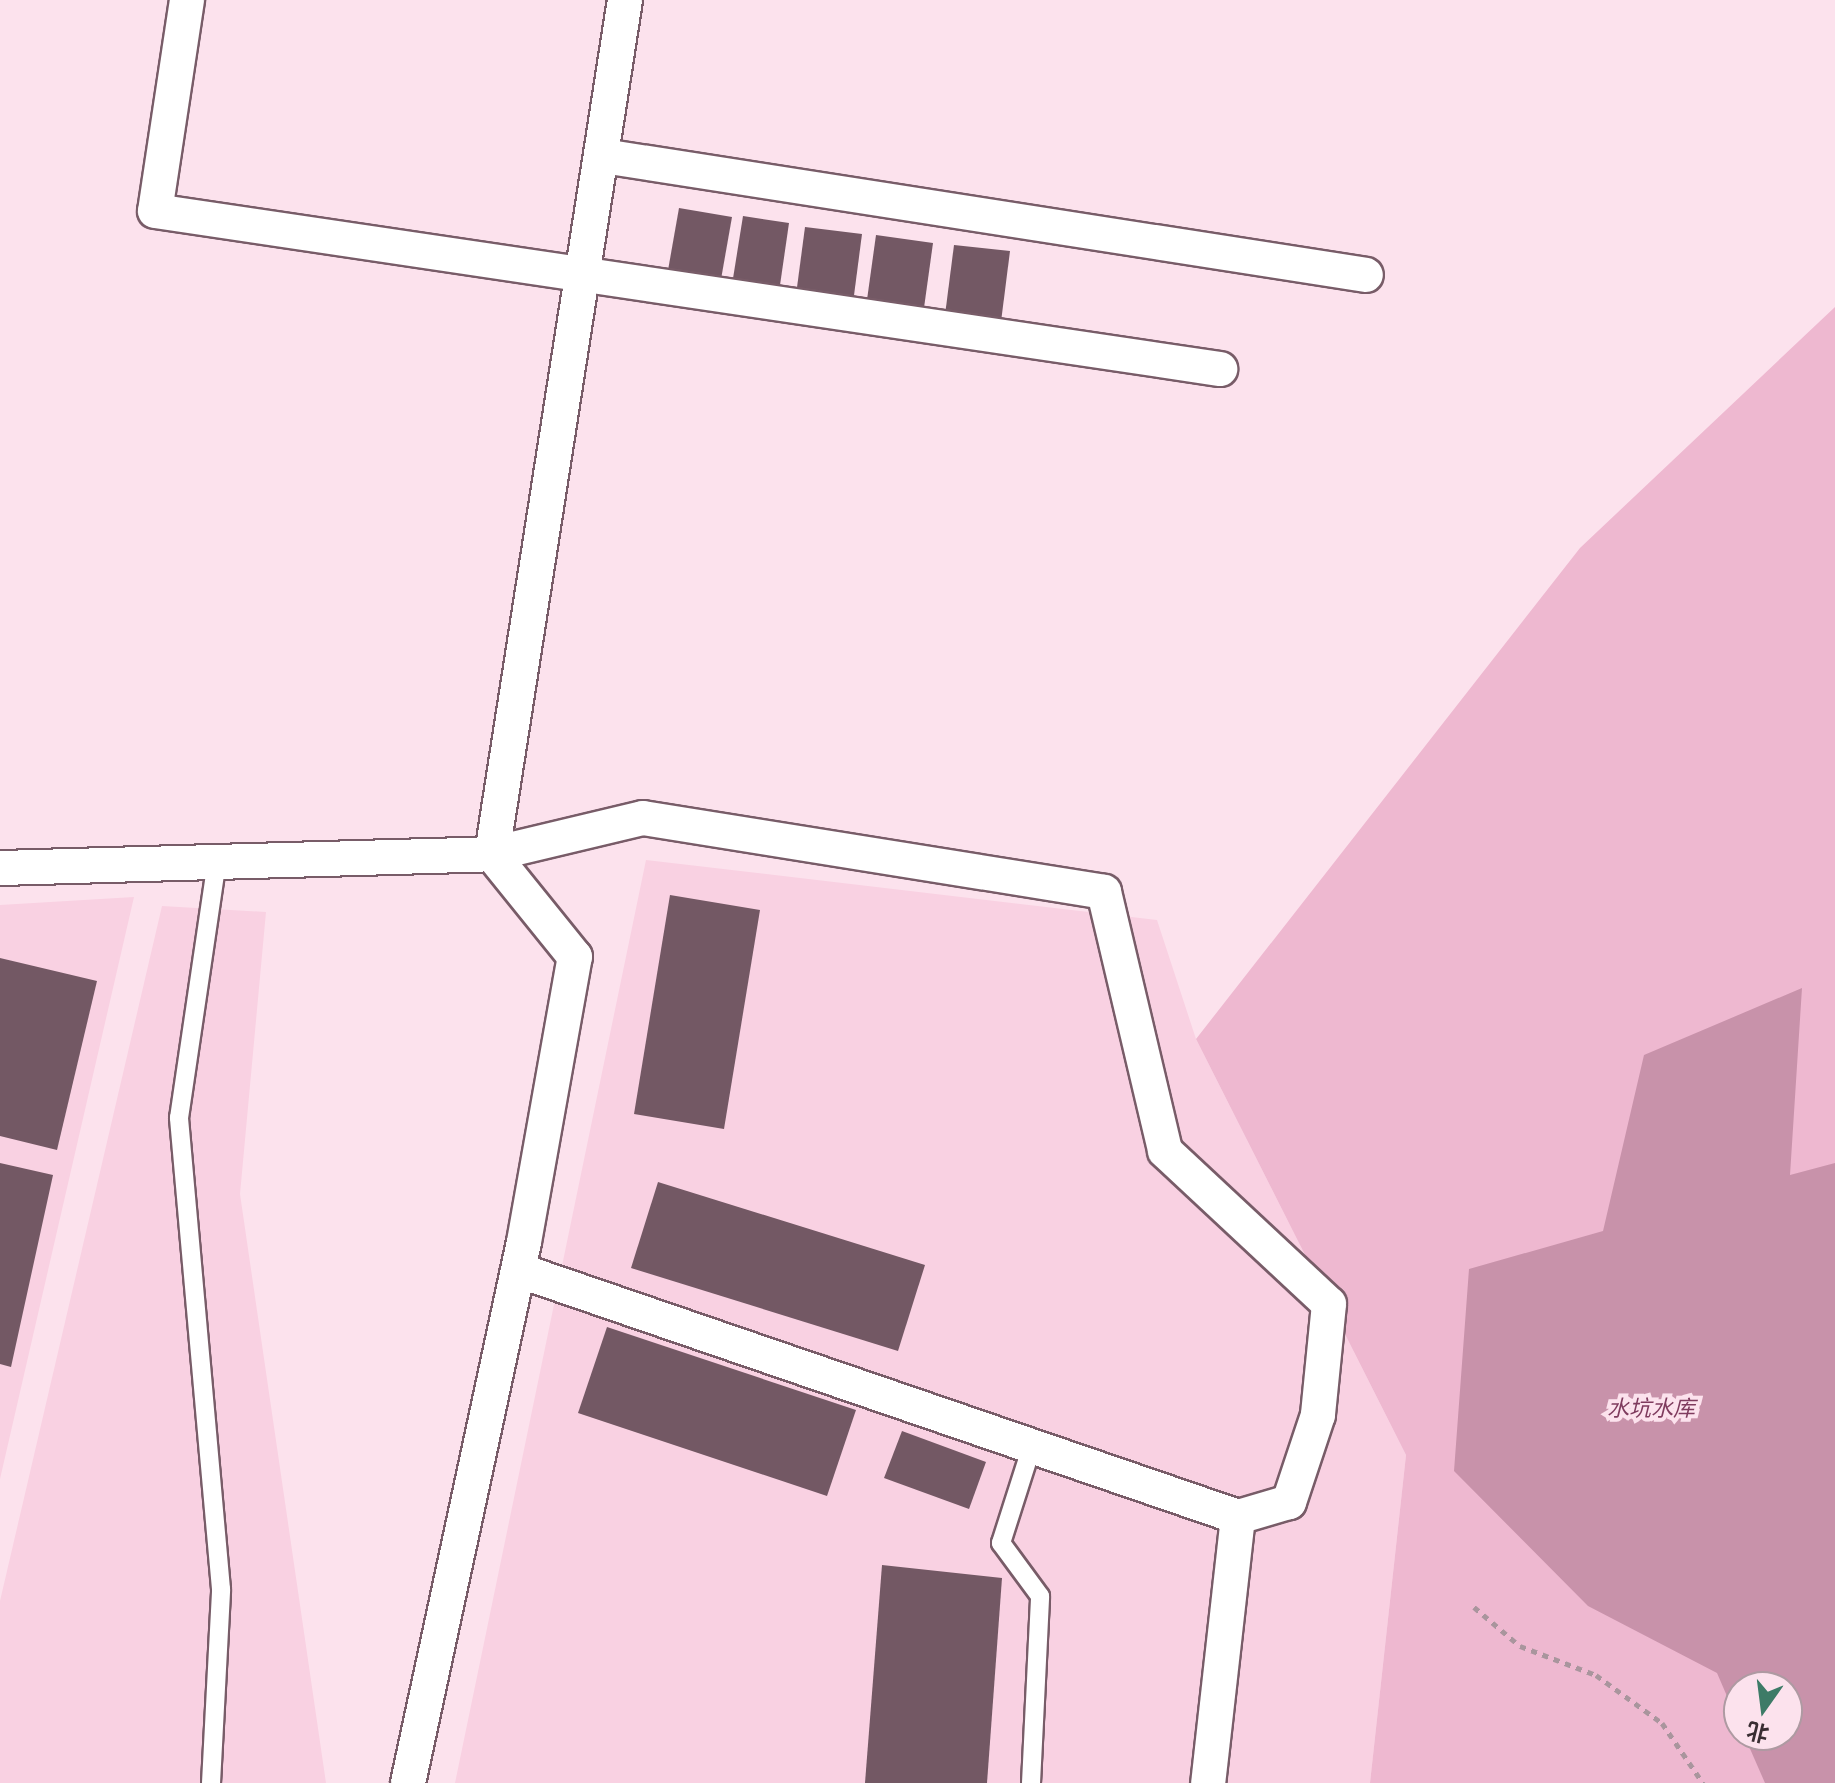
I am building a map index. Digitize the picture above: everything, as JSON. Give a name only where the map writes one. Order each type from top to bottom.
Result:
[{"type":"street","points":[[187,0],[155,211],[1220,369]]},
{"type":"street","points":[[408,1783],[518,1270],[575,957],[492,854],[586,277],[625,0]]},
{"type":"street","points":[[603,156],[1366,275]]},
{"type":"street","points":[[0,868],[492,854],[643,818],[1104,892],[1165,1151],[1329,1304],[1318,1415],[1289,1502],[1238,1517],[518,1270]]},
{"type":"street","points":[[1208,1783],[1238,1517]]},
{"type":"lane","points":[[211,1783],[221,1589],[179,1118],[217,862]]},
{"type":"lane","points":[[1031,1783],[1040,1596],[1001,1543],[1032,1446]]},
{"type":"path","points":[[1474,1607],[1520,1646],[1596,1675],[1662,1723],[1703,1783]]},
{"type":"shaded area","points":[[1835,307],[1835,1783],[1370,1783],[1406,1455],[1196,1039],[1580,548]]},
{"type":"shaded area","points":[[646,860],[1157,920],[1196,1039],[1406,1455],[1370,1783],[455,1783]]},
{"type":"shaded area","points":[[134,897],[0,1479],[0,905]]},
{"type":"shaded area","points":[[162,906],[266,912],[240,1194],[326,1783],[0,1783],[0,1601]]},
{"type":"water","name":"水坑水库","points":[[1802,988],[1790,1175],[1835,1163],[1835,1783],[1765,1783],[1751,1751],[1803,1751],[1803,1671],[1723,1671],[1723,1687],[1717,1673],[1588,1606],[1454,1471],[1469,1269],[1603,1231],[1644,1055]]},
{"type":"building","points":[[679,208],[732,217],[720,285],[667,276]]},
{"type":"building","points":[[743,216],[789,223],[778,299],[731,291]]},
{"type":"building","points":[[805,227],[862,234],[853,303],[796,295]]},
{"type":"building","points":[[876,235],[933,243],[923,315],[866,307]]},
{"type":"building","points":[[954,245],[1010,251],[1001,322],[945,315]]},
{"type":"building","points":[[670,895],[760,910],[724,1129],[634,1114]]},
{"type":"building","points":[[0,958],[97,981],[57,1150],[0,1136]]},
{"type":"building","points":[[0,1163],[53,1175],[11,1367],[0,1364]]},
{"type":"building","points":[[658,1182],[925,1265],[898,1351],[631,1268]]},
{"type":"building","points":[[607,1327],[856,1410],[827,1496],[578,1413]]},
{"type":"building","points":[[902,1431],[986,1462],[969,1509],[884,1478]]},
{"type":"building","points":[[882,1565],[1002,1578],[987,1783],[865,1783]]}]
